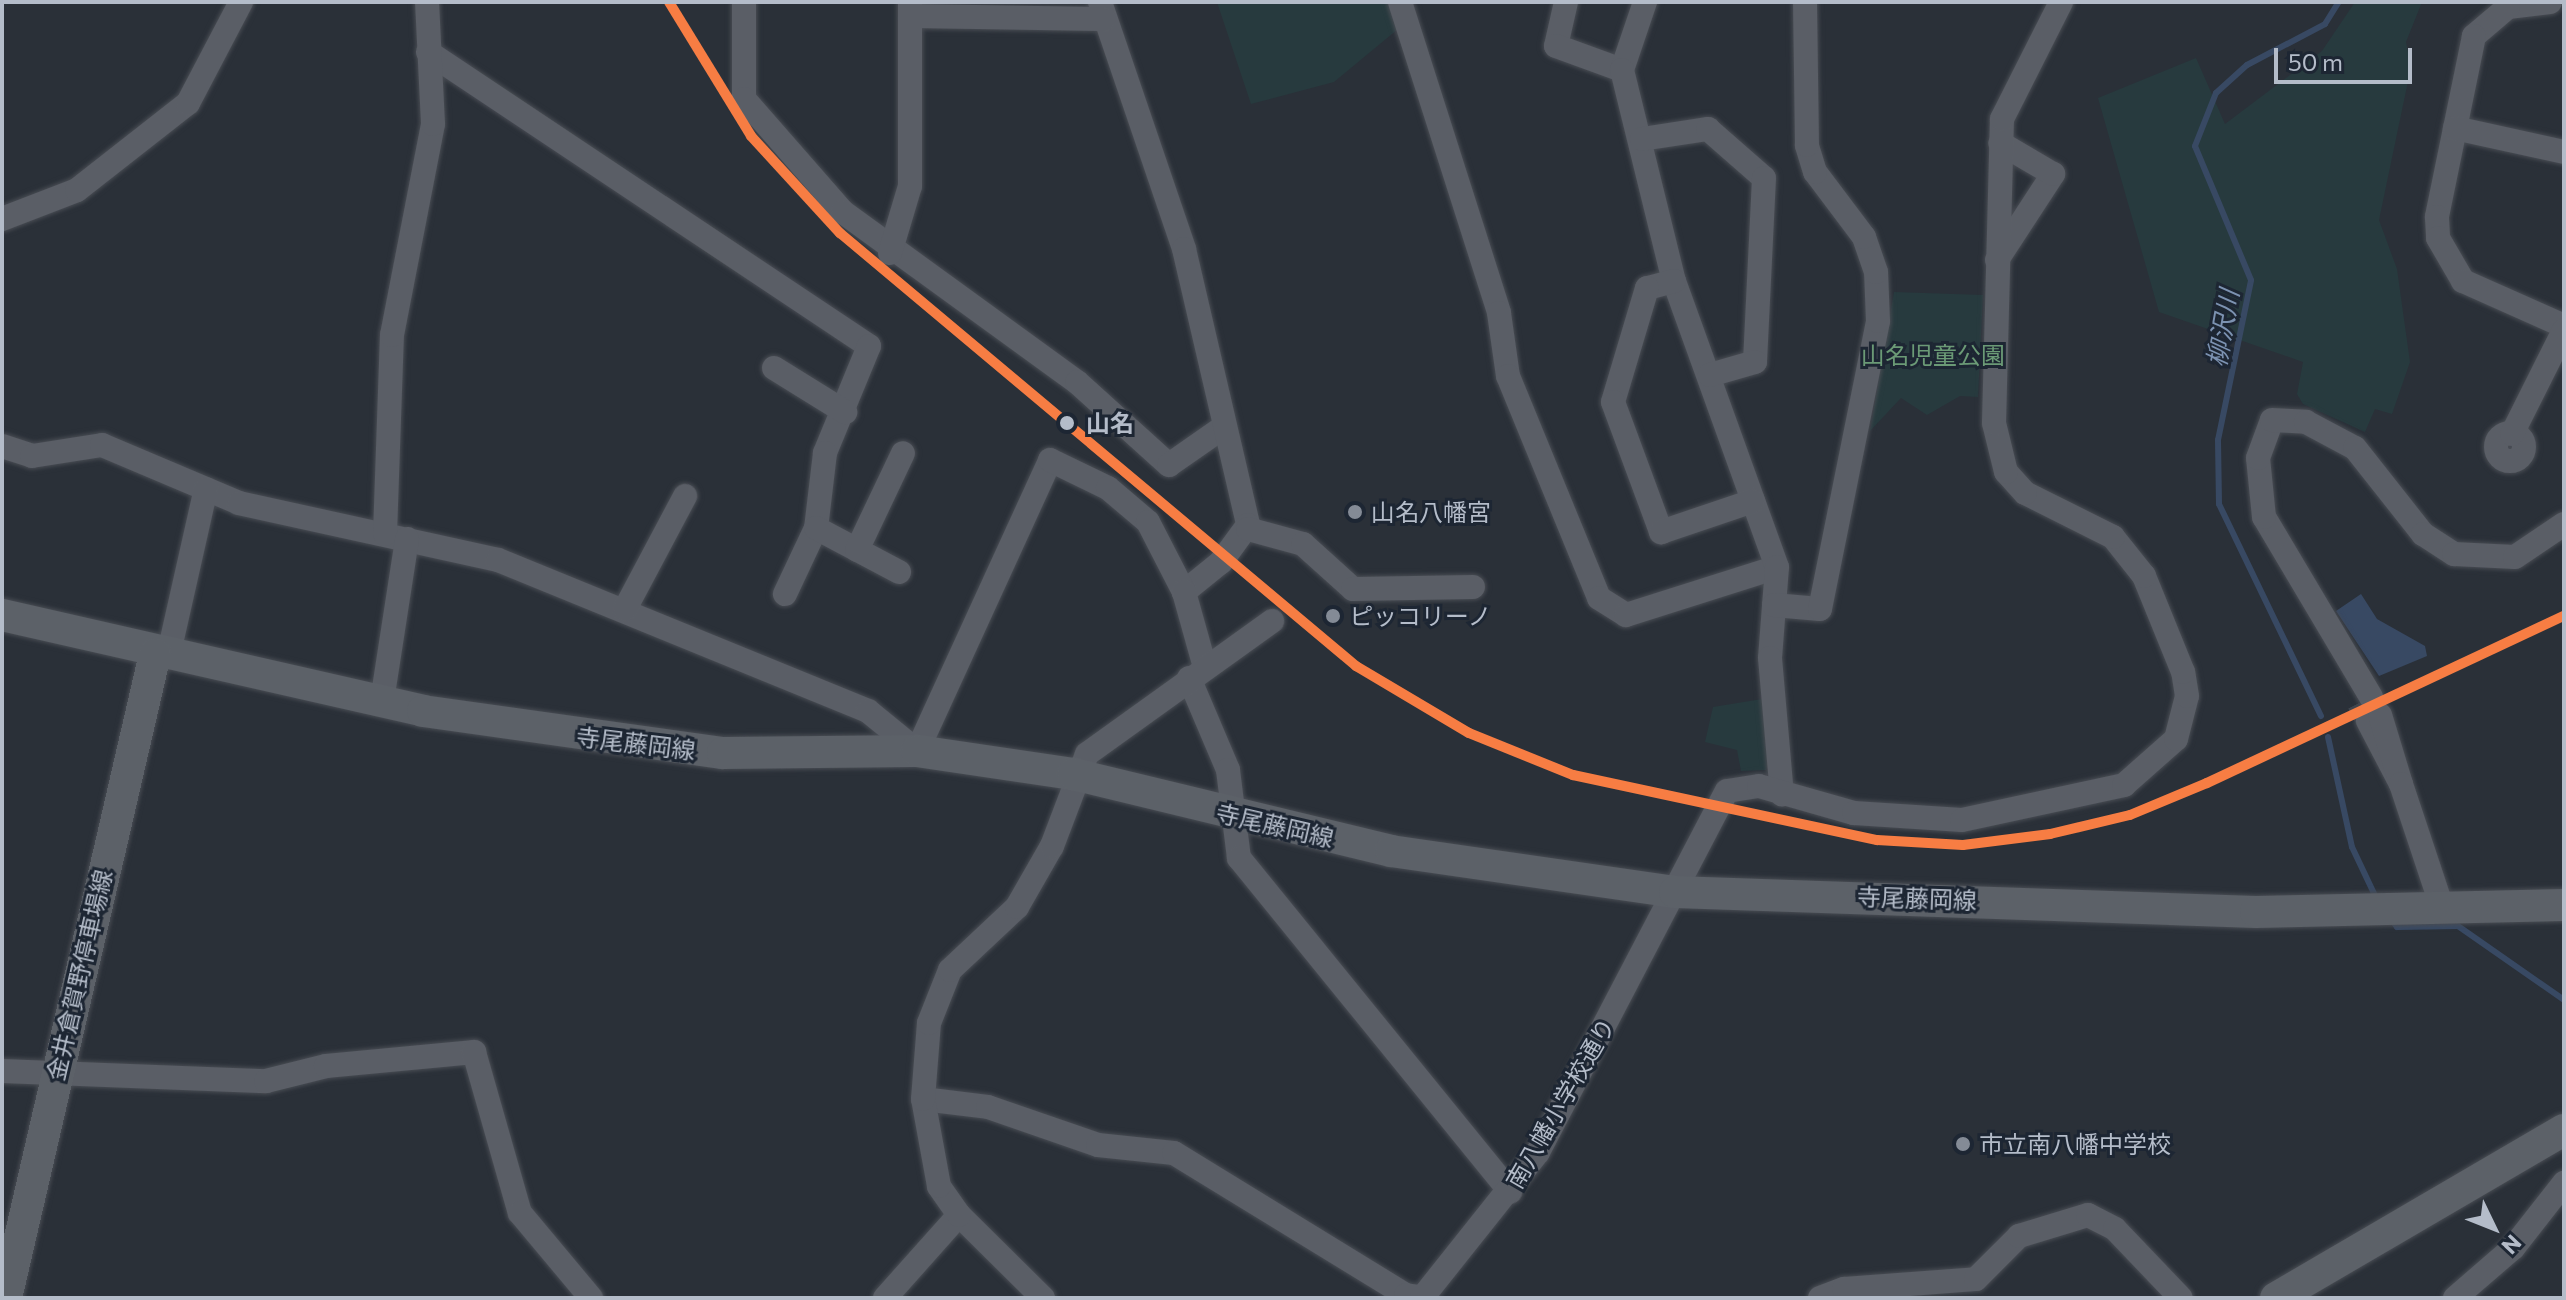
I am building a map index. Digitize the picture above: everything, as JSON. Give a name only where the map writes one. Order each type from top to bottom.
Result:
[{"type":"main road","name":"寺尾藤岡線","points":[[2,615],[161,655],[382,701],[655,747],[917,751],[1073,774],[1232,816],[1391,851],[1675,892],[2387,913],[2564,905]]},
{"type":"main road","name":"金井倉賀野停車場線","points":[[6,1298],[56,1073],[161,655]]},
{"type":"main road","points":[[2276,1298],[2563,1131]]},
{"type":"street","points":[[2,219],[77,190],[188,103],[241,2]]},
{"type":"street","points":[[382,701],[396,536],[392,335],[433,124],[427,2]]},
{"type":"street","points":[[744,2],[744,99],[792,160],[890,253],[1077,382],[1169,465],[1222,428]]},
{"type":"street","points":[[1400,2],[1499,313],[1508,376],[1599,598],[1626,615],[1777,567]]},
{"type":"street","points":[[1566,2],[1556,46],[1622,70]]},
{"type":"street","points":[[1645,2],[1622,70],[1642,139],[1674,281],[1777,567],[1770,658],[1782,794],[1911,821],[2035,809],[2143,775],[2184,719],[2183,672],[2130,555],[2095,525],[2025,493],[2006,472],[1994,423],[2002,119],[2061,2]]},
{"type":"street","points":[[1774,605],[1820,609],[1876,272],[1864,237],[1815,172],[1807,145],[1805,2]]},
{"type":"street","points":[[2512,434],[2564,328],[2483,293],[2449,263],[2437,217],[2470,49],[2482,24],[2508,7],[2550,2]]},
{"type":"street","points":[[890,253],[910,186],[910,9],[1102,10],[1184,249],[1222,428],[1248,529]]},
{"type":"street","points":[[428,52],[869,346],[845,412],[825,453],[816,528],[785,594]]},
{"type":"street","points":[[2455,128],[2564,152]]},
{"type":"street","points":[[1642,139],[1708,129],[1764,178],[1755,362],[1710,375]]},
{"type":"street","points":[[1997,260],[2053,174],[2000,143]]},
{"type":"street","points":[[1674,281],[1647,288],[1613,402],[1661,532],[1753,501]]},
{"type":"street","points":[[774,368],[845,412]]},
{"type":"street","points":[[2443,910],[2401,784],[2369,709],[2264,517],[2258,458],[2272,420],[2306,422],[2355,448],[2423,534],[2454,554],[2515,557],[2564,524]]},
{"type":"street","points":[[2,446],[32,456],[102,445],[239,503],[498,560],[625,609],[868,711],[917,751],[1050,460],[1137,509],[1184,592],[1197,672],[1228,770],[1239,858],[1510,1192]]},
{"type":"street","points":[[857,550],[903,453]]},
{"type":"street","points":[[161,655],[206,489]]},
{"type":"street","points":[[625,609],[685,496]]},
{"type":"street","points":[[816,528],[899,572]]},
{"type":"street","points":[[1248,529],[1303,544],[1353,589],[1473,587]]},
{"type":"street","points":[[1184,592],[1248,529]]},
{"type":"street","points":[[1043,1298],[959,1215],[933,1172],[923,1099],[929,1023],[943,985],[1017,907],[1052,846],[1073,774],[1087,754],[1272,621]]},
{"type":"street","name":"南八幡小学校通り","points":[[1424,1298],[1510,1192],[1727,791],[1759,786],[1782,794]]},
{"type":"street","points":[[2,1071],[266,1081],[326,1066],[474,1052],[520,1213],[591,1298]]},
{"type":"street","points":[[923,1099],[988,1107],[1098,1145],[1174,1153],[1406,1295],[1424,1298]]},
{"type":"street","points":[[2455,1298],[2513,1248],[2564,1183]]},
{"type":"street","points":[[885,1298],[959,1215]]},
{"type":"street","points":[[1820,1298],[1844,1289],[1976,1279],[2019,1236],[2088,1215],[2115,1229],[2181,1298]]},
{"type":"green space","points":[[1217,2],[1392,2],[1398,29],[1334,82],[1251,104]]},
{"type":"green space","points":[[2355,2],[2422,2],[2406,42],[2411,67],[2379,220],[2397,269],[2410,362],[2392,414],[2375,409],[2365,432],[2303,404],[2297,394],[2303,362],[2159,312],[2098,98],[2196,58],[2225,124],[2322,51]]},
{"type":"green space","name":"山名児童公園","points":[[1894,292],[1983,295],[1978,397],[1960,396],[1927,415],[1901,398],[1870,431]]},
{"type":"green space","points":[[1762,699],[1773,749],[1766,770],[1741,771],[1737,750],[1705,742],[1713,707]]},
{"type":"water","points":[[2361,594],[2377,619],[2425,646],[2427,656],[2379,676],[2336,611]]},
{"type":"waterway","name":"柳沢川","points":[[2321,716],[2219,504],[2218,440],[2251,280],[2195,146],[2216,93],[2247,65],[2325,24],[2339,2]]},
{"type":"waterway","name":"柳沢川","points":[[2328,737],[2352,847],[2377,900]]},
{"type":"waterway","name":"柳沢川","points":[[2391,919],[2397,927],[2458,926],[2564,1000]]},
{"type":"tunnel","points":[[2359,703],[2368,721]]},
{"type":"transit line","points":[[669,2],[751,136],[840,233],[1356,666],[1469,733],[1573,775],[1877,840],[1963,845],[2050,834],[2130,815],[2207,783],[2564,616]]},
{"type":"place","name":"山名","points":[[1067,423]]},
{"type":"place","name":"山名八幡宮","points":[[1355,512]]},
{"type":"place","name":"ピッコリーノ","points":[[1333,616]]},
{"type":"place","name":"市立南八幡中学校","points":[[1963,1144]]}]
